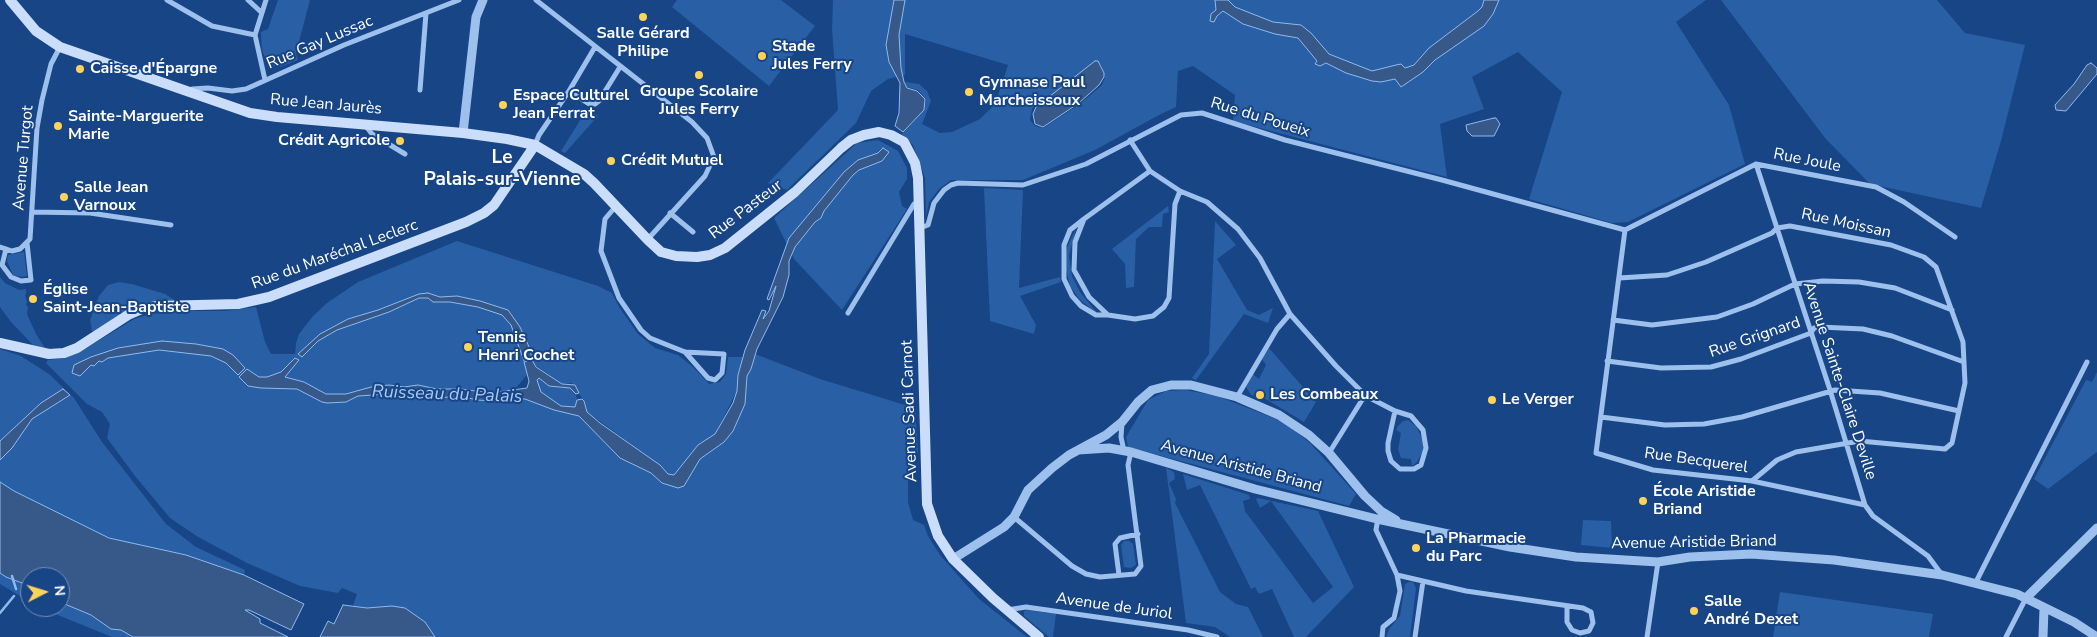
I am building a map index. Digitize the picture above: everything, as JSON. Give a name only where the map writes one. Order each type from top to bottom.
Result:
[{"type":"main road","name":"Rue Jean Jaurès","points":[[10,0],[36,31],[60,47],[250,113],[464,133],[535,145]]},
{"type":"main road","name":"Rue Pasteur","points":[[535,145],[584,174],[661,252],[676,256],[696,257],[710,255],[725,248],[791,196],[851,140],[864,134],[879,132],[891,135],[904,142]]},
{"type":"main road","name":"Avenue Sadi Carnot","points":[[904,142],[915,163],[918,178],[927,504],[938,536],[953,559],[1039,637]]},
{"type":"main road","name":"Rue du Maréchal Leclerc","points":[[0,343],[49,354],[64,353],[77,348],[128,315],[142,309],[157,306],[238,304],[269,297],[484,213],[494,205],[535,145]]},
{"type":"street","points":[[167,0],[212,26],[255,35]]},
{"type":"street","points":[[248,0],[261,12]]},
{"type":"street","points":[[265,80],[255,35],[266,0]]},
{"type":"street","name":"Rue Gay Lussac","points":[[190,93],[192,89],[208,88],[232,91],[246,89],[344,45],[460,0]]},
{"type":"street","points":[[464,133],[476,17],[483,0]]},
{"type":"street","points":[[536,0],[692,122],[707,138],[714,157],[705,176],[670,213],[648,240]]},
{"type":"street","points":[[420,90],[426,13]]},
{"type":"street","name":"Avenue Turgot","points":[[3,248],[2,265],[11,278],[21,281],[31,280],[27,243],[30,239],[37,128],[51,64],[60,47]]},
{"type":"street","points":[[535,145],[539,135],[570,91],[595,47]]},
{"type":"street","points":[[570,91],[590,104],[595,104],[599,101],[620,67]]},
{"type":"street","name":"Rue du Poueix","points":[[919,228],[928,225],[934,203],[944,190],[958,183],[1023,185],[1086,164],[1181,115],[1202,113],[1285,140],[1442,180],[1625,230]]},
{"type":"street","points":[[364,123],[372,134],[405,154]]},
{"type":"street","points":[[1130,140],[1150,171],[1180,191],[1207,202],[1238,229],[1260,258],[1290,314],[1336,366],[1366,396],[1395,411],[1411,416],[1423,430],[1426,440],[1425,456],[1421,465],[1414,470],[1400,469],[1391,461],[1388,443],[1395,411]]},
{"type":"street","name":"Rue Joule","points":[[1625,230],[1756,164],[1876,187],[1904,202],[1955,238]]},
{"type":"street","name":"Avenue Sainte-Claire Deville","points":[[1756,164],[1830,390],[1865,505],[1873,516],[1928,556],[1942,575]]},
{"type":"street","points":[[1150,171],[1070,230],[1064,245],[1062,263],[1064,279],[1072,296],[1081,306],[1096,315],[1135,319],[1153,316],[1164,307],[1169,298],[1175,204],[1180,191]]},
{"type":"street","points":[[848,313],[914,204],[918,201]]},
{"type":"street","points":[[616,206],[605,218],[601,252],[619,298],[641,330],[650,338],[685,352],[724,354],[722,373],[715,380],[708,378],[685,352]]},
{"type":"street","points":[[32,212],[90,213],[171,225]]},
{"type":"street","points":[[670,213],[694,232]]},
{"type":"street","points":[[1084,219],[1075,242],[1074,270],[1088,297],[1108,315]]},
{"type":"street","name":"Rue Moissan","points":[[1619,278],[1667,275],[1706,262],[1778,228],[1790,226],[1891,246],[1924,257],[1936,267],[1963,342],[1965,383],[1952,443],[1945,449],[1860,441],[1846,443]]},
{"type":"street","name":"Rue Becquerel","points":[[1625,230],[1596,453],[1653,470],[1752,481],[1865,505]]},
{"type":"street","points":[[3,248],[12,251],[20,250],[27,243]]},
{"type":"street","points":[[1613,320],[1652,325],[1717,317],[1753,304],[1795,284],[1823,281],[1859,282],[1895,288],[1952,310]]},
{"type":"street","points":[[1237,397],[1277,329],[1290,314]]},
{"type":"street","name":"Rue Grignard","points":[[1608,361],[1662,368],[1711,367],[1741,359],[1811,333],[1814,328],[1820,327],[1863,329],[1892,336],[1964,362]]},
{"type":"street","points":[[1975,584],[2087,362]]},
{"type":"street","name":"Avenue Aristide Briand","points":[[953,559],[1004,527],[1014,517],[1028,490],[1052,468],[1078,450],[1106,435],[1122,422],[1138,402],[1152,390],[1171,385],[1191,385],[1237,397],[1279,414],[1299,427],[1329,453],[1379,515]]},
{"type":"street","points":[[1601,417],[1665,425],[1704,424],[1742,417],[1830,390],[1880,393],[1959,410]]},
{"type":"street","points":[[1329,453],[1366,396]]},
{"type":"street","points":[[1014,517],[1072,566],[1086,574],[1100,577],[1135,574],[1141,566],[1127,452],[1121,437],[1122,422]]},
{"type":"street","points":[[1752,481],[1777,460],[1790,454],[1846,443]]},
{"type":"street","name":"Avenue Aristide Briand","points":[[1078,450],[1109,448],[1127,452],[1254,489],[1351,511],[1379,515],[1405,524],[1510,548],[1576,557],[1658,562],[1690,557],[1751,554],[1834,560],[1942,575],[2003,590],[2026,598],[2044,609],[2074,622],[2097,637]]},
{"type":"street","points":[[1351,511],[1357,508],[1364,496]]},
{"type":"street","points":[[1379,515],[1376,530],[1397,575],[1400,591],[1394,618],[1383,627],[1382,637]]},
{"type":"street","points":[[2006,637],[2026,598],[2097,528]]},
{"type":"street","points":[[1119,575],[1115,544],[1120,538],[1138,534]]},
{"type":"street","points":[[1647,637],[1658,562]]},
{"type":"street","points":[[1397,575],[1466,591],[1583,608],[1590,612],[1593,623],[1589,630],[1580,633],[1572,630],[1567,622],[1567,606]]},
{"type":"street","points":[[1414,637],[1423,581]]},
{"type":"street","name":"Avenue de Juriol","points":[[1007,610],[1026,607],[1188,630],[1217,637]]},
{"type":"street","points":[[2043,637],[2044,609]]},
{"type":"shaded area","points":[[278,0],[310,0],[296,53],[298,60],[280,67],[268,65],[262,50],[261,32],[268,29]]},
{"type":"shaded area","name":"Stade Jules Ferry","points":[[677,0],[781,0],[815,26],[769,86],[672,7]]},
{"type":"shaded area","points":[[833,0],[1706,0],[1676,22],[1729,105],[1745,164],[1628,222],[1612,223],[1529,199],[1562,92],[1518,52],[1472,77],[1484,109],[1440,124],[1447,177],[1233,121],[1235,95],[1193,66],[1178,71],[1176,107],[1095,150],[1023,180],[951,180],[939,189],[929,202],[926,218],[925,178],[913,145],[902,134],[924,110],[926,100],[918,90],[907,87],[905,82],[919,84],[927,91],[931,101],[922,124],[940,133],[952,132],[980,119],[995,104],[1008,65],[905,34],[905,75],[888,79],[871,91],[856,123],[787,190],[768,183],[838,110],[832,29]],"holes":[[[1101,65],[1105,77],[1102,85],[1080,104],[1043,128],[1035,126],[1030,120],[1032,109],[1037,102],[1040,104]]]},
{"type":"shaded area","points":[[1721,0],[1937,0],[1965,33],[2025,45],[2001,141],[1981,208],[1870,184],[1825,138]]},
{"type":"shaded area","points":[[587,109],[598,116],[565,153],[561,151]]},
{"type":"shaded area","points":[[878,140],[898,151],[907,168],[907,179],[899,192],[902,206],[907,209],[842,310],[794,259],[774,218],[857,143]]},
{"type":"shaded area","points":[[984,188],[1023,190],[1019,288],[1060,277],[1061,282],[1020,296],[1036,325],[1034,334],[990,321]]},
{"type":"shaded area","points":[[1168,206],[1169,212],[1163,214],[1162,227],[1149,227],[1136,239],[1134,287],[1126,288],[1125,264],[1112,249]]},
{"type":"shaded area","points":[[1215,221],[1236,245],[1217,259],[1247,310],[1259,315],[1273,308],[1268,323],[1244,314],[1196,380],[1192,378],[1209,354]]},
{"type":"shaded area","points":[[1076,229],[1069,256],[1072,276],[1080,292],[1097,313],[1080,300],[1070,286],[1065,266],[1067,247]]},
{"type":"shaded area","points":[[457,241],[598,286],[612,293],[619,307],[638,334],[655,348],[678,355],[709,384],[720,382],[726,374],[728,357],[743,357],[738,375],[737,391],[715,434],[698,445],[673,475],[668,474],[660,465],[587,412],[584,401],[572,383],[562,384],[535,365],[516,388],[494,400],[520,398],[539,378],[549,386],[570,388],[576,394],[577,400],[598,435],[620,458],[651,473],[662,483],[684,486],[700,459],[724,442],[745,404],[747,376],[755,354],[820,379],[915,408],[918,452],[908,467],[908,502],[913,520],[924,525],[928,536],[940,555],[979,599],[1027,637],[435,637],[425,622],[392,606],[367,608],[353,606],[357,594],[342,588],[338,593],[300,586],[247,563],[198,537],[170,518],[135,476],[107,438],[110,424],[102,412],[87,404],[46,363],[48,360],[64,358],[85,349],[134,319],[150,314],[180,311],[225,311],[256,307],[265,342],[271,354],[295,354],[299,334],[313,316],[327,303],[358,282]]},
{"type":"shaded area","points":[[24,252],[27,276],[13,275],[7,261],[8,255]]},
{"type":"shaded area","points":[[0,277],[5,283],[19,290],[26,289],[27,314],[45,348],[33,345],[11,322],[0,307]]},
{"type":"shaded area","points":[[119,282],[165,294],[176,301],[92,331],[90,320],[99,296],[108,285]]},
{"type":"shaded area","points":[[1269,348],[1316,402],[1304,422],[1264,398],[1251,395],[1246,387],[1253,374],[1259,379],[1266,365],[1262,359]]},
{"type":"shaded area","points":[[0,349],[21,356],[49,374],[74,398],[102,442],[166,524],[196,547],[245,570],[244,575],[186,555],[109,538],[14,491],[0,482]]},
{"type":"shaded area","points":[[2097,372],[2097,452],[2048,489],[2034,479],[2086,380],[2092,382]]},
{"type":"shaded area","points":[[1186,390],[1217,396],[1284,422],[1310,443],[1356,494],[1349,506],[1128,447],[1126,437],[1148,400],[1166,391]]},
{"type":"shaded area","points":[[1408,420],[1416,426],[1423,440],[1423,451],[1417,462],[1412,466],[1411,459],[1401,458],[1398,449],[1401,433],[1396,430],[1403,421]]},
{"type":"shaded area","points":[[1166,468],[1174,472],[1175,479],[1169,483],[1176,499],[1175,503],[1220,592],[1236,604],[1248,607],[1263,637],[1230,637],[1215,627],[1186,623]]},
{"type":"shaded area","points":[[1183,474],[1249,495],[1250,499],[1243,501],[1245,511],[1313,603],[1333,587],[1271,501],[1260,508],[1256,499],[1258,498],[1318,511],[1354,587],[1306,637],[1294,637],[1272,589],[1259,594],[1255,587],[1251,589],[1200,485],[1187,490]]},
{"type":"shaded area","points":[[1583,520],[1611,521],[1612,548],[1581,545]]},
{"type":"shaded area","points":[[1124,541],[1129,541],[1133,544],[1136,565],[1131,568],[1124,567],[1121,545]]},
{"type":"shaded area","points":[[0,573],[20,582],[20,596],[0,584]]},
{"type":"shaded area","points":[[1413,582],[1416,588],[1410,637],[1386,637],[1389,629],[1400,616],[1405,584]]},
{"type":"shaded area","points":[[1780,592],[1933,614],[1929,637],[1773,637]]},
{"type":"shaded area","points":[[70,606],[91,615],[111,629],[121,630],[133,637],[112,637],[63,617],[70,617]]},
{"type":"shaded area","points":[[1024,611],[1056,614],[1053,637],[1049,637],[1024,616]]},
{"type":"water","points":[[894,0],[905,0],[899,35],[901,68],[904,82],[907,88],[917,91],[925,99],[924,110],[903,132],[895,126],[899,113],[900,83],[889,62],[886,45]]},
{"type":"water","points":[[1215,0],[1228,0],[1235,7],[1273,22],[1301,25],[1311,33],[1329,54],[1372,71],[1401,64],[1405,68],[1414,65],[1429,48],[1478,11],[1482,7],[1484,0],[1499,0],[1493,14],[1484,26],[1435,60],[1423,72],[1401,87],[1395,79],[1381,82],[1372,81],[1346,73],[1326,63],[1320,66],[1315,64],[1317,61],[1298,38],[1275,34],[1243,24],[1223,11],[1214,22],[1210,21],[1211,14],[1216,10]]},
{"type":"water","points":[[1095,61],[1098,61],[1104,73],[1104,77],[1099,85],[1079,103],[1043,127],[1035,124],[1033,114],[1036,107]]},
{"type":"water","points":[[2091,63],[2097,68],[2097,74],[2066,111],[2056,110],[2055,105],[2074,84],[2087,65]]},
{"type":"water","points":[[1494,118],[1500,124],[1494,136],[1472,136],[1467,131],[1466,125]]},
{"type":"water","name":"Ruisseau du Palais","points":[[883,148],[889,152],[882,161],[859,170],[853,175],[824,211],[821,218],[815,222],[795,247],[789,261],[789,275],[783,297],[757,349],[747,376],[745,404],[733,431],[724,442],[700,459],[684,486],[678,488],[662,483],[651,473],[620,458],[579,416],[554,410],[525,399],[494,401],[460,396],[437,398],[388,394],[358,396],[346,402],[327,403],[297,389],[248,386],[239,377],[247,369],[259,377],[267,377],[281,372],[295,358],[299,360],[285,377],[304,382],[326,394],[346,394],[371,387],[389,385],[404,387],[418,385],[437,389],[461,389],[490,393],[527,388],[529,381],[524,362],[532,360],[536,367],[562,384],[575,385],[579,393],[576,394],[570,388],[549,386],[539,378],[537,380],[541,392],[561,406],[575,407],[577,400],[582,399],[587,412],[600,423],[660,465],[668,474],[674,475],[698,445],[715,434],[733,403],[745,350],[762,310],[766,311],[763,319],[769,311],[776,286],[769,300],[767,299],[789,238],[844,172],[858,160],[878,153]]},
{"type":"water","points":[[428,293],[440,297],[457,296],[508,310],[520,327],[530,349],[532,359],[524,361],[511,325],[502,315],[478,307],[450,302],[433,302],[428,298],[419,298],[389,312],[337,330],[318,341],[302,357],[298,354],[320,334],[348,319],[419,294]]},
{"type":"water","points":[[162,341],[223,349],[233,355],[245,368],[238,375],[226,363],[211,356],[159,350],[108,358],[102,362],[99,361],[94,366],[91,365],[80,376],[72,373],[74,365],[91,357],[118,348]]},
{"type":"water","points":[[63,389],[70,395],[32,419],[12,448],[0,460],[0,441],[41,403]]},
{"type":"water","points":[[0,482],[14,491],[109,538],[186,555],[244,575],[304,604],[291,630],[249,610],[245,610],[260,619],[260,623],[288,637],[133,637],[121,630],[111,629],[91,615],[70,606],[70,567],[20,567],[20,582],[0,573]]},
{"type":"water","points":[[343,605],[367,608],[392,606],[405,608],[425,622],[435,637],[320,637],[328,621],[334,624]]},
{"type":"waterway","points":[[12,576],[16,589]]},
{"type":"waterway","points":[[0,613],[14,596]]},
{"type":"place","name":"Salle Gérard Philipe","points":[[643,17]]},
{"type":"place","name":"Stade Jules Ferry","points":[[762,56]]},
{"type":"place","name":"Caisse d'Épargne","points":[[80,69]]},
{"type":"place","name":"Groupe Scolaire Jules Ferry","points":[[699,75]]},
{"type":"place","name":"Gymnase Paul Marcheissoux","points":[[969,92]]},
{"type":"place","name":"Espace Culturel Jean Ferrat","points":[[503,105]]},
{"type":"place","name":"Sainte-Marguerite Marie","points":[[58,126]]},
{"type":"place","name":"Crédit Agricole","points":[[400,141]]},
{"type":"place","name":"Crédit Mutuel","points":[[611,161]]},
{"type":"place","name":"Salle Jean Varnoux","points":[[64,197]]},
{"type":"place","name":"Église Saint-Jean-Baptiste","points":[[33,299]]},
{"type":"place","name":"Tennis Henri Cochet","points":[[468,347]]},
{"type":"place","name":"Les Combeaux","points":[[1260,395]]},
{"type":"place","name":"Le Verger","points":[[1492,400]]},
{"type":"place","name":"École Aristide Briand","points":[[1643,501]]},
{"type":"place","name":"La Pharmacie du Parc","points":[[1416,548]]},
{"type":"place","name":"Salle André Dexet","points":[[1694,611]]},
{"type":"district","name":"Le Palais-sur-Vienne","points":[[502,169]]}]
